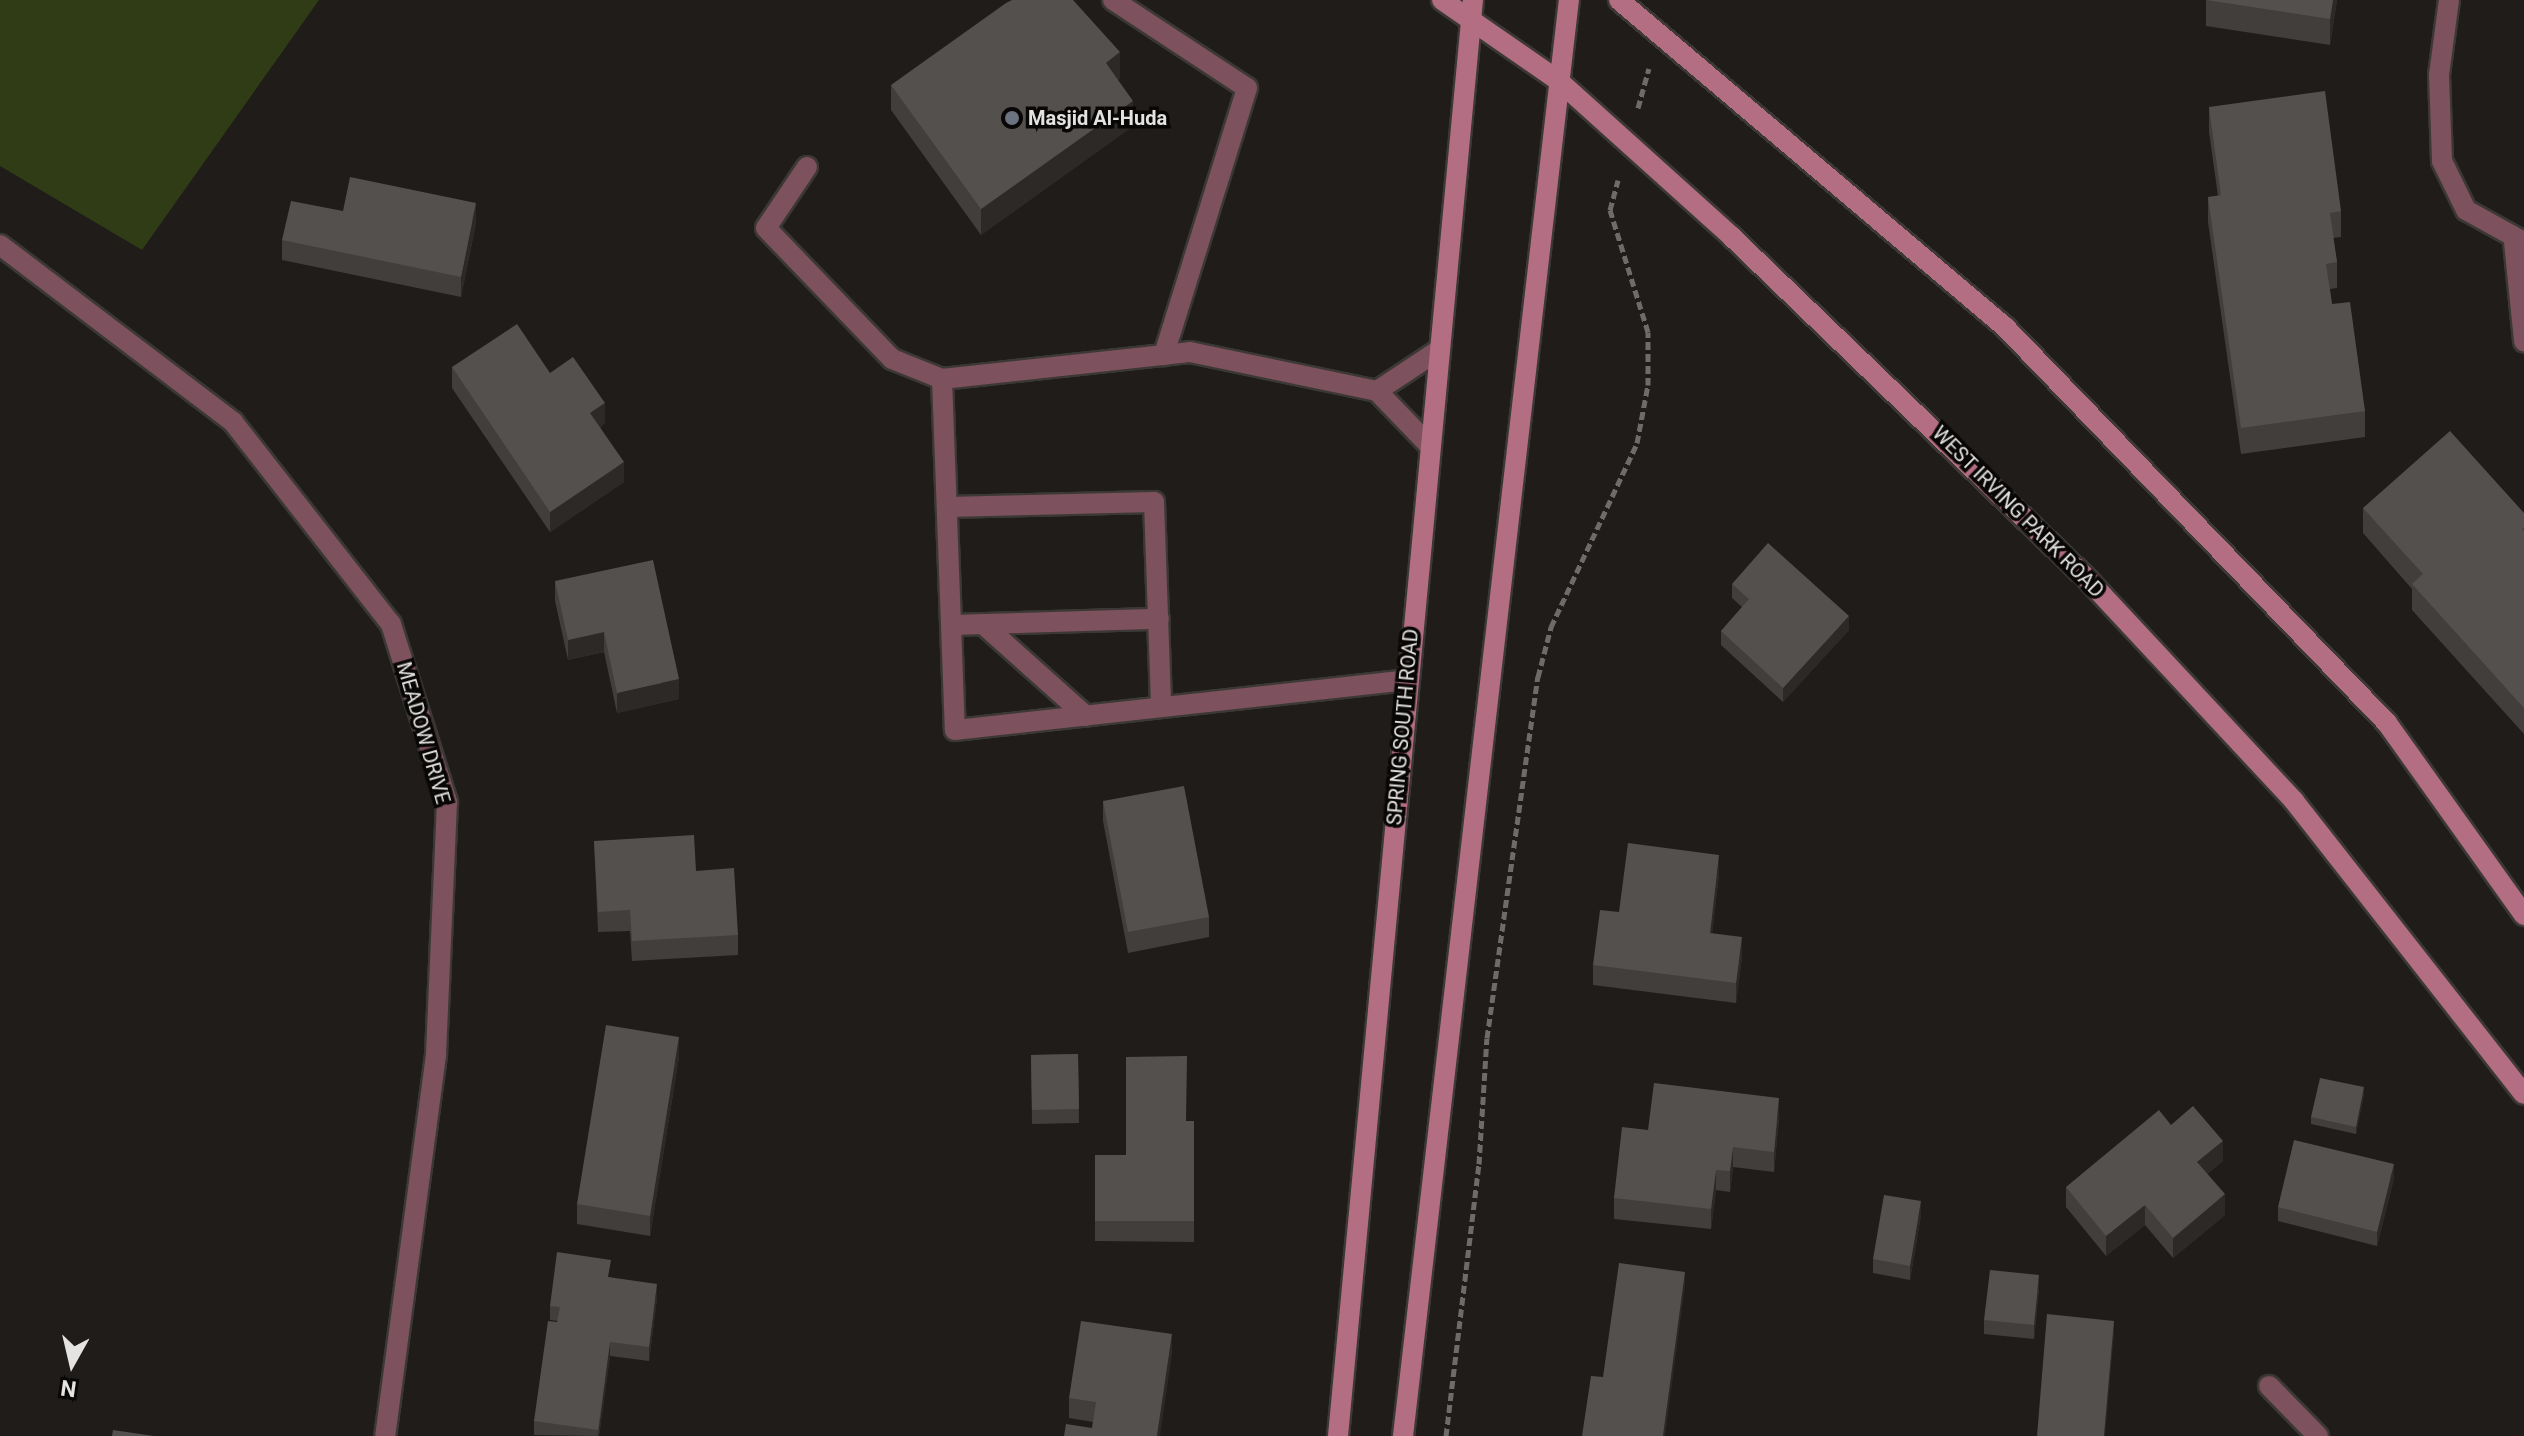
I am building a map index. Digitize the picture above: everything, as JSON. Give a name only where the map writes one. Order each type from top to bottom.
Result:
[{"type":"street","points":[[1113,0],[1247,88],[1164,355]]},
{"type":"street","name":"WEST IRVING PARK ROAD","points":[[1442,0],[1472,9],[1559,81],[1732,237],[2090,582],[2294,801],[2524,1094]]},
{"type":"street","points":[[1403,1436],[1569,0]]},
{"type":"street","points":[[1619,0],[2005,327],[2387,723],[2524,915]]},
{"type":"street","points":[[2449,0],[2439,75],[2442,161],[2466,210],[2519,242],[2524,341]]},
{"type":"street","name":"SPRING SOUTH ROAD","points":[[1338,1436],[1472,9]]},
{"type":"street","points":[[807,167],[766,228],[892,359],[942,379],[1190,352],[1377,391],[1430,446]]},
{"type":"street","name":"MEADOW DRIVE","points":[[0,245],[233,422],[391,624],[447,802],[436,1055],[385,1436]]},
{"type":"street","points":[[1377,391],[1439,350]]},
{"type":"street","points":[[942,379],[955,730],[1408,680]]},
{"type":"street","points":[[947,507],[1154,502],[1161,707]]},
{"type":"street","points":[[952,625],[1159,619]]},
{"type":"street","points":[[983,624],[1086,716]]},
{"type":"street","points":[[2269,1386],[2318,1436]]},
{"type":"path","points":[[1446,1436],[1479,1164],[1487,1038],[1538,677],[1551,627],[1637,443],[1648,385],[1648,332],[1610,210]]},
{"type":"green space","points":[[0,0],[319,0],[142,250],[0,166]]},
{"type":"building","name":"Masjid Al-Huda","points":[[1012,0],[1073,0],[1120,52],[1106,63],[1133,101],[981,209],[891,85]]},
{"type":"building","points":[[2206,0],[2333,0],[2330,19]]},
{"type":"building","points":[[2325,91],[2341,211],[2330,213],[2337,262],[2326,264],[2332,304],[2350,302],[2365,411],[2241,428],[2208,197],[2221,195],[2209,107]]},
{"type":"building","points":[[350,177],[476,203],[461,277],[282,240],[291,201],[343,211]]},
{"type":"building","points":[[517,324],[550,373],[573,357],[605,403],[590,413],[624,462],[550,512],[452,367]]},
{"type":"building","points":[[2450,431],[2524,513],[2524,708],[2412,584],[2423,574],[2363,508]]},
{"type":"building","points":[[1768,543],[1849,616],[1783,688],[1721,631],[1749,599],[1732,584]]},
{"type":"building","points":[[653,560],[679,679],[617,693],[604,632],[568,640],[555,581]]},
{"type":"building","points":[[1184,786],[1209,917],[1128,932],[1103,801]]},
{"type":"building","points":[[694,835],[696,871],[734,868],[738,935],[632,941],[630,910],[598,912],[594,841]]},
{"type":"building","points":[[1628,843],[1719,855],[1710,933],[1742,937],[1736,983],[1593,965],[1600,910],[1619,912]]},
{"type":"building","points":[[606,1025],[679,1037],[650,1216],[577,1204]]},
{"type":"building","points":[[1078,1054],[1079,1109],[1032,1110],[1031,1055]]},
{"type":"building","points":[[1187,1056],[1186,1121],[1194,1121],[1194,1221],[1095,1221],[1095,1155],[1126,1155],[1126,1057]]},
{"type":"building","points":[[2320,1078],[2364,1087],[2356,1127],[2311,1117]]},
{"type":"building","points":[[1654,1083],[1779,1098],[1774,1152],[1733,1147],[1730,1171],[1716,1170],[1711,1209],[1614,1198],[1622,1127],[1648,1130]]},
{"type":"building","points":[[2193,1106],[2223,1141],[2197,1162],[2225,1194],[2173,1238],[2145,1205],[2106,1236],[2066,1187],[2159,1110],[2171,1125]]},
{"type":"building","points":[[2294,1140],[2394,1164],[2377,1232],[2278,1207]]},
{"type":"building","points":[[1884,1195],[1921,1201],[1910,1266],[1873,1259]]},
{"type":"building","points":[[557,1252],[611,1260],[608,1277],[657,1284],[649,1347],[610,1342],[598,1430],[534,1421],[548,1321],[557,1322],[560,1307],[550,1306]]},
{"type":"building","points":[[1619,1263],[1685,1272],[1663,1436],[1582,1436],[1591,1376],[1603,1377]]},
{"type":"building","points":[[1990,1270],[2039,1275],[2034,1325],[1984,1320]]},
{"type":"building","points":[[2047,1314],[2114,1321],[2104,1436],[2037,1436]]},
{"type":"building","points":[[1081,1321],[1172,1334],[1157,1436],[1064,1436],[1066,1424],[1092,1428],[1096,1402],[1069,1398]]},
{"type":"building","points":[[113,1430],[154,1436],[112,1436]]},
{"type":"place","name":"Masjid Al-Huda","points":[[1012,118]]}]
